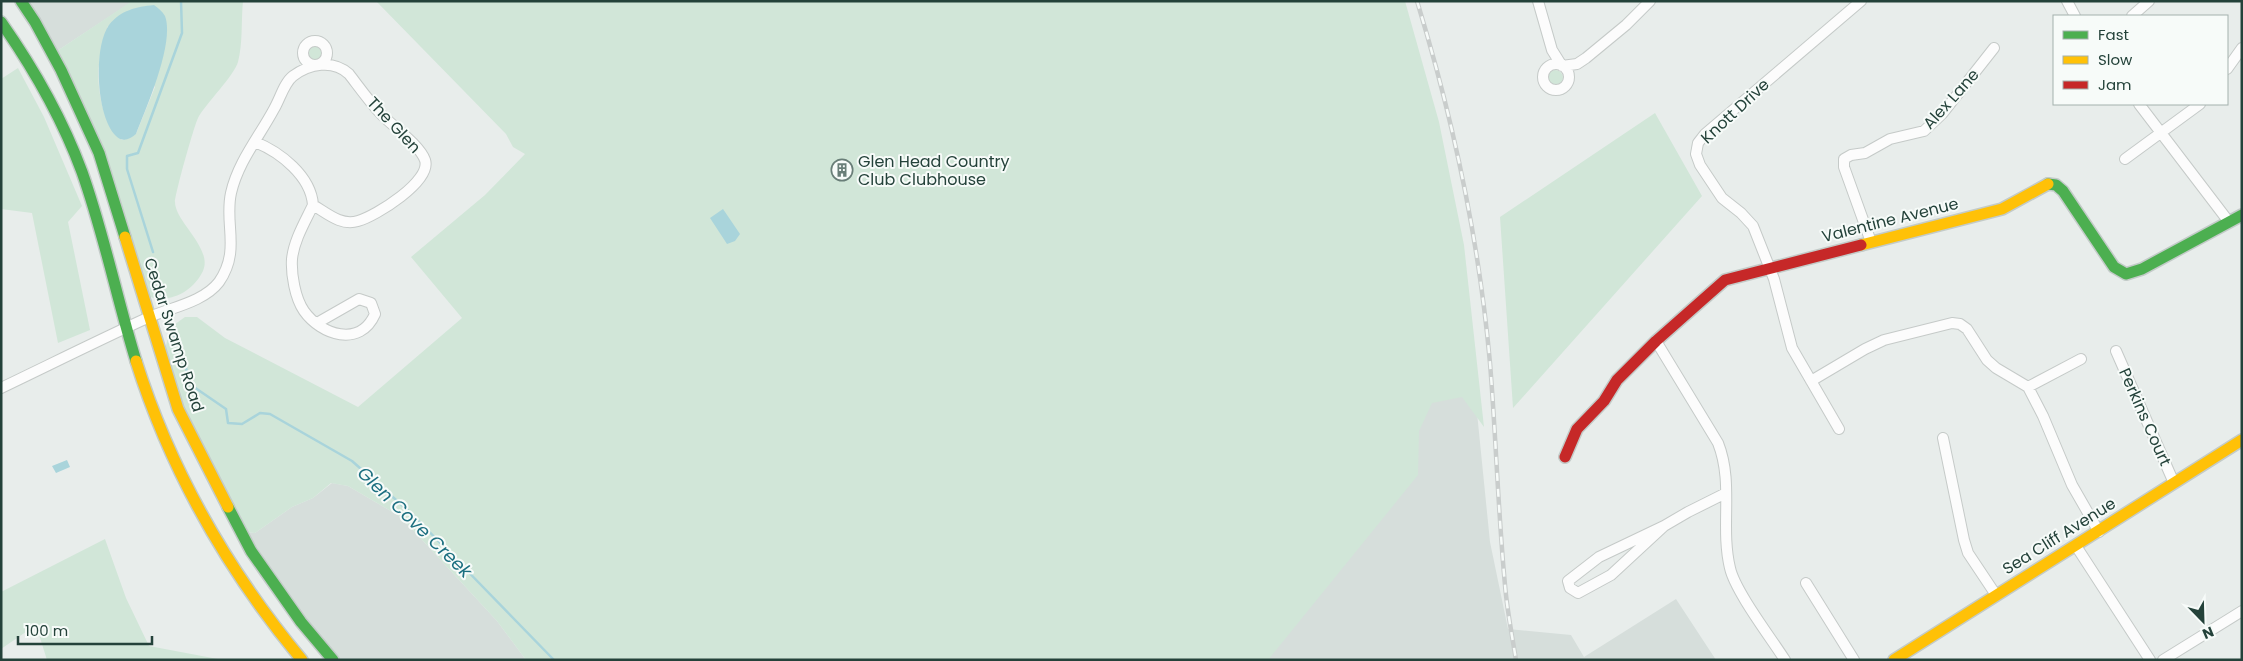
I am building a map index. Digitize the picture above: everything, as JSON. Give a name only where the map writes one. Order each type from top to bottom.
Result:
[{"type":"main road","name":"Cedar Swamp Road","points":[[21,1],[35,22],[61,70],[99,152],[178,409],[256,558],[301,622],[333,660]]},
{"type":"main road","points":[[1,22],[26,59],[64,131],[88,191],[114,279],[126,328],[151,403],[185,481],[227,556],[253,597],[302,660]]},
{"type":"main road","name":"Valentine Avenue","points":[[1565,457],[1577,429],[1604,401],[1617,380],[1656,341],[1725,280],[2002,209],[2050,184],[2063,191],[2114,267],[2126,274],[2142,269],[2242,216]]},
{"type":"main road","name":"Sea Cliff Avenue","points":[[1894,660],[1906,657],[1996,595],[2099,532],[2242,440]]},
{"type":"main road","points":[[256,558],[257,575],[286,616],[288,625],[281,634]]},
{"type":"street","points":[[1538,1],[1552,50],[1562,66],[1577,64],[1586,58],[1626,25],[1650,1]]},
{"type":"street","name":"Knott Drive","points":[[1768,268],[1749,220],[1722,198],[1700,164],[1696,154],[1698,143],[1705,134],[1861,1]]},
{"type":"street","points":[[2067,1],[2075,15]]},
{"type":"street","points":[[2133,15],[2149,1]]},
{"type":"street","name":"Alex Lane","points":[[1871,242],[1844,167],[1844,160],[1851,155],[1865,153],[1890,139],[1924,131],[1942,114],[1994,48]]},
{"type":"street","points":[[2228,68],[2242,48]]},
{"type":"street","name":"The Glen","points":[[1,388],[126,328],[208,292],[219,281],[230,258],[232,238],[229,207],[230,194],[240,165],[292,77],[317,65],[324,64],[343,69],[381,114],[418,150],[426,163],[423,176],[409,190],[388,206],[358,222],[338,221],[313,206]]},
{"type":"street","points":[[2140,105],[2229,222]]},
{"type":"street","points":[[2125,159],[2199,105]]},
{"type":"street","points":[[255,142],[276,152],[293,167],[308,188],[313,206],[297,238],[292,257],[296,291],[302,307],[317,323],[342,336],[350,336],[364,329],[375,314],[371,304],[359,299],[317,323]]},
{"type":"street","points":[[1768,268],[1774,279],[1792,348],[1838,429]]},
{"type":"street","points":[[1811,381],[1865,348],[1884,340],[1952,323],[1960,324],[1967,329],[1987,360],[1996,368],[2028,387],[2043,416],[2072,485],[2099,532]]},
{"type":"street","points":[[1656,341],[1718,443],[1725,460],[1727,550],[1730,570],[1741,592],[1785,660]]},
{"type":"street","name":"Perkins Court","points":[[2116,351],[2174,483]]},
{"type":"street","points":[[2028,387],[2081,359]]},
{"type":"street","points":[[1943,438],[1968,553],[1996,595]]},
{"type":"street","points":[[1664,526],[1611,575],[1578,593],[1570,588],[1568,581],[1599,557],[1664,526],[1726,493]]},
{"type":"street","points":[[2076,546],[2150,660]]},
{"type":"street","points":[[1806,583],[1854,660]]},
{"type":"street","points":[[2163,660],[2242,611]]},
{"type":"shaded area","points":[[21,1],[133,1],[54,53]]},
{"type":"shaded area","points":[[1472,363],[1490,542],[1508,629],[1571,635],[1584,657],[1676,599],[1716,660],[1254,660],[1391,388]]},
{"type":"shaded area","points":[[332,483],[348,486],[401,517],[497,621],[526,660],[331,660],[247,532],[255,533],[292,507],[313,498]]},
{"type":"green space","points":[[132,1],[243,1],[238,62],[231,75],[198,118],[176,196],[177,210],[199,244],[205,262],[199,278],[188,290],[181,294],[166,298],[150,297],[54,53]],"holes":[[[108,26],[155,87],[136,134],[122,140],[110,126],[100,94],[98,73],[102,45]]]},
{"type":"green space","points":[[376,1],[1405,1],[1439,122],[1464,245],[1484,427],[1462,397],[1432,403],[1419,431],[1418,475],[1268,660],[526,660],[497,621],[401,517],[348,486],[331,483],[313,498],[292,507],[255,533],[247,532],[181,407],[165,349],[171,327],[185,317],[197,317],[225,338],[358,407],[462,318],[411,257],[485,195],[525,154],[513,147],[506,134]]},
{"type":"green space","points":[[315,45],[323,53],[315,61],[307,53]]},
{"type":"green space","points":[[18,68],[44,117],[82,206],[68,222],[90,330],[58,343],[32,213],[1,209],[1,79]]},
{"type":"green space","points":[[1555,70],[1561,72],[1563,78],[1561,84],[1555,86],[1549,84],[1547,78],[1549,72]]},
{"type":"green space","points":[[1655,113],[1702,196],[1513,408],[1500,217]]},
{"type":"green space","points":[[105,539],[126,598],[149,646],[223,660],[47,660],[36,625],[1,649],[1,592]]},
{"type":"water","points":[[154,5],[165,16],[167,28],[163,58],[136,134],[124,140],[116,136],[109,127],[104,114],[99,82],[99,65],[104,35],[109,25],[124,13],[135,8]]},
{"type":"water","points":[[723,209],[740,234],[735,241],[727,244],[710,218]]},
{"type":"water","points":[[67,460],[70,467],[56,473],[52,466]]},
{"type":"waterway","name":"Glen Cove Creek","points":[[153,252],[127,169],[127,156],[138,153],[182,33],[181,1]]},
{"type":"waterway","name":"Glen Cove Creek","points":[[171,327],[181,351],[191,385],[226,409],[228,423],[242,424],[260,413],[270,414],[352,461],[412,514],[554,660]]},
{"type":"railway","points":[[1417,1],[1453,135],[1472,226],[1479,271],[1490,363],[1506,594],[1516,660]]},
{"type":"traffic: fast","points":[[21,1],[35,22],[61,70],[99,153],[125,237]]},
{"type":"traffic: fast","points":[[1,22],[46,94],[66,132],[82,172],[97,219],[136,361]]},
{"type":"traffic: fast","points":[[2048,184],[2056,185],[2063,191],[2114,267],[2126,274],[2142,269],[2242,215]]},
{"type":"traffic: fast","points":[[228,507],[251,551],[301,622],[333,660]]},
{"type":"traffic: slow","points":[[1861,245],[2002,209],[2048,184]]},
{"type":"traffic: slow","points":[[125,237],[178,409],[228,507]]},
{"type":"traffic: slow","points":[[136,361],[166,442],[204,519],[250,591],[302,660]]},
{"type":"traffic: slow","points":[[1894,660],[2242,440]]},
{"type":"traffic: jam","points":[[1565,457],[1577,429],[1604,401],[1617,380],[1656,341],[1725,280],[1861,245]]},
{"type":"place","name":"Glen Head Country Club Clubhouse","points":[[842,170]]}]
